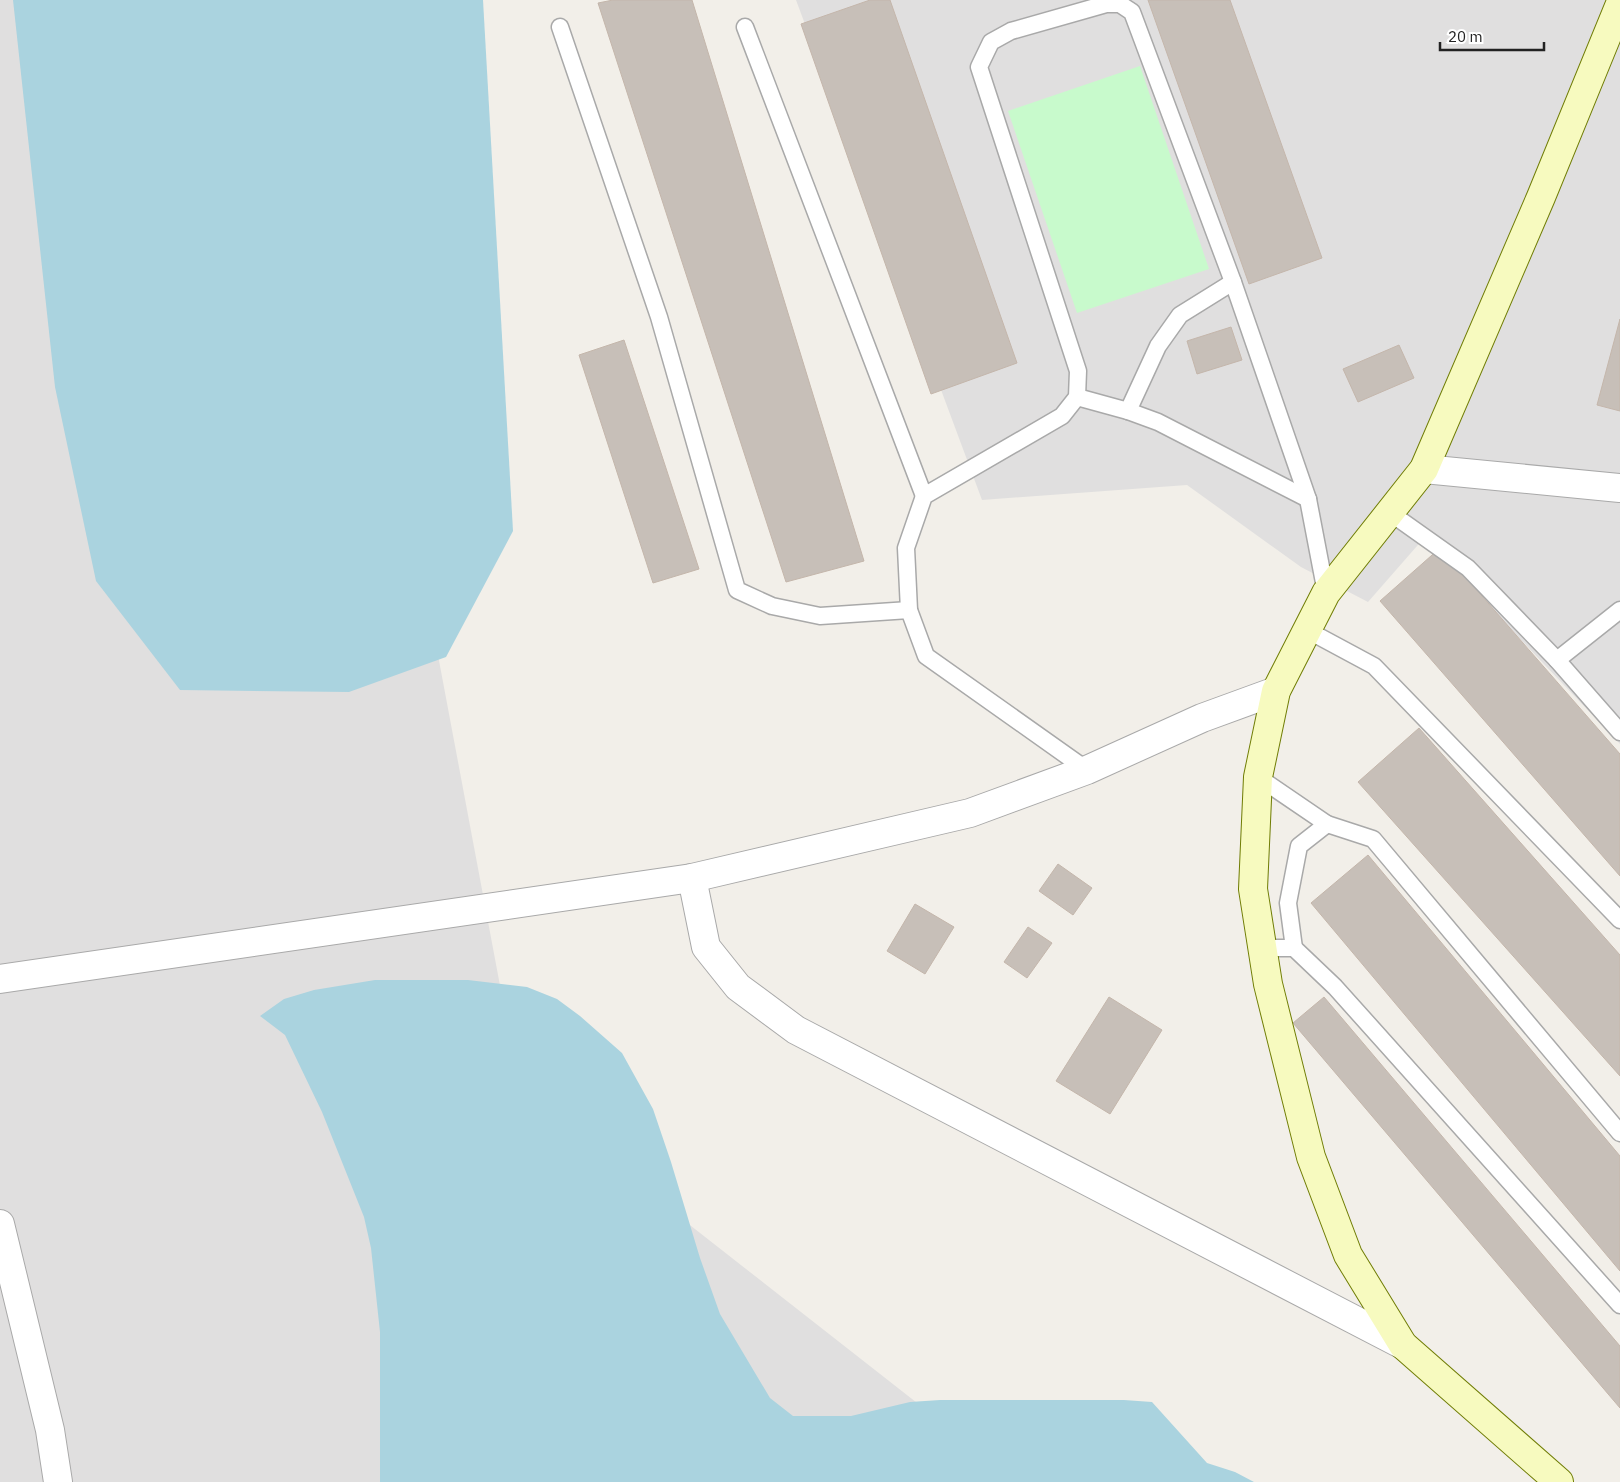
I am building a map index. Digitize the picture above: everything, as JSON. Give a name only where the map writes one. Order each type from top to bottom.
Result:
[{"type":"street","points":[[1403,1346],[1348,1255],[1311,1156],[1268,984],[1253,889],[1258,777],[1276,691],[1326,593],[1424,469],[1541,197],[1620,4]]},
{"type":"street","points":[[1424,469],[1620,488]]},
{"type":"street","points":[[0,979],[692,878],[970,813],[1087,770],[1202,718],[1276,691]]},
{"type":"street","points":[[692,878],[706,947],[738,987],[796,1030],[1403,1346],[1559,1482]]},
{"type":"street","points":[[0,1224],[50,1430],[58,1482]]},
{"type":"lane","points":[[924,496],[1062,416],[1077,397],[1078,371],[979,67],[991,42],[1011,31],[1106,4],[1120,4],[1132,12],[1233,282],[1308,499],[1326,593]]},
{"type":"lane","points":[[560,27],[659,317],[737,590],[772,606],[820,616],[909,610]]},
{"type":"lane","points":[[745,27],[924,496],[906,548],[909,610],[926,656],[1087,770]]},
{"type":"lane","points":[[1128,411],[1158,346],[1180,315],[1233,282]]},
{"type":"lane","points":[[1077,397],[1128,411],[1158,422],[1308,499]]},
{"type":"lane","points":[[1389,512],[1468,568],[1557,660],[1620,732]]},
{"type":"lane","points":[[1557,660],[1620,610]]},
{"type":"lane","points":[[1307,630],[1374,666],[1620,920]]},
{"type":"lane","points":[[1258,777],[1327,824],[1373,839],[1620,1133]]},
{"type":"lane","points":[[1327,824],[1298,846],[1288,903],[1294,948],[1335,987],[1620,1305]]},
{"type":"lane","points":[[1262,948],[1294,948]]},
{"type":"shaded area","points":[[0,0],[315,0],[520,1092],[1018,1482],[0,1482]]},
{"type":"shaded area","points":[[796,0],[1620,0],[1620,744],[1424,538],[1368,602],[1301,567],[1187,485],[982,500]]},
{"type":"green space","points":[[1140,66],[1209,269],[1077,313],[1008,111]]},
{"type":"water","points":[[13,0],[483,0],[513,531],[446,657],[349,692],[180,690],[96,581],[55,387]]},
{"type":"water","points":[[375,980],[468,980],[527,987],[557,999],[580,1016],[622,1053],[653,1109],[700,1258],[720,1314],[770,1398],[793,1416],[851,1416],[910,1402],[940,1400],[1124,1400],[1152,1402],[1207,1463],[1235,1472],[1254,1482],[380,1482],[380,1332],[371,1248],[364,1217],[322,1112],[285,1035],[260,1016],[284,999],[314,990]]},
{"type":"building","points":[[613,0],[692,0],[864,561],[786,582],[598,3]]},
{"type":"building","points":[[870,0],[890,0],[1017,363],[931,394],[801,24]]},
{"type":"building","points":[[1148,0],[1230,0],[1322,258],[1249,284]]},
{"type":"building","points":[[1620,319],[1620,411],[1597,405]]},
{"type":"building","points":[[1231,327],[1242,360],[1197,374],[1187,341]]},
{"type":"building","points":[[624,340],[699,569],[653,583],[579,355]]},
{"type":"building","points":[[1399,345],[1414,378],[1358,402],[1343,369]]},
{"type":"building","points":[[1440,548],[1620,754],[1620,876],[1380,601]]},
{"type":"building","points":[[1419,728],[1620,955],[1620,1076],[1358,782]]},
{"type":"building","points":[[1368,855],[1620,1156],[1620,1271],[1311,903]]},
{"type":"building","points":[[1058,864],[1092,888],[1073,915],[1039,891]]},
{"type":"building","points":[[915,904],[954,927],[925,974],[887,951]]},
{"type":"building","points":[[1028,927],[1052,943],[1027,978],[1004,962]]},
{"type":"building","points":[[1109,997],[1162,1030],[1110,1114],[1056,1081]]},
{"type":"building","points":[[1324,997],[1620,1346],[1620,1408],[1293,1023]]}]
